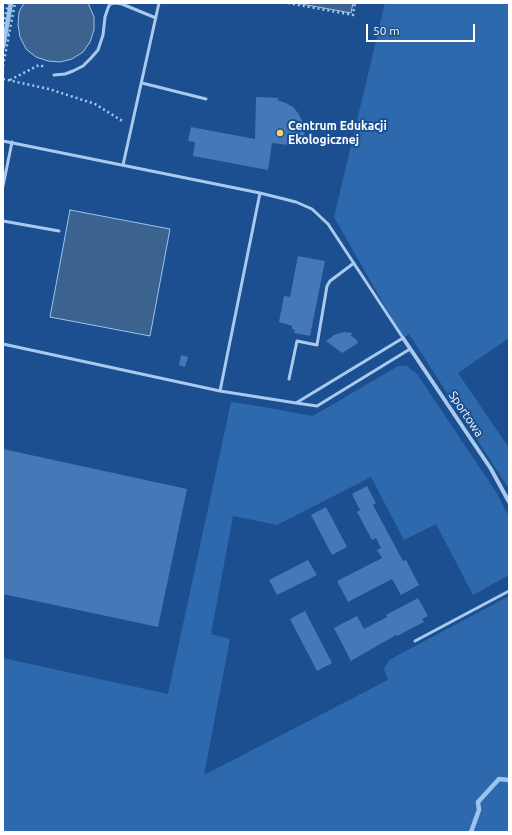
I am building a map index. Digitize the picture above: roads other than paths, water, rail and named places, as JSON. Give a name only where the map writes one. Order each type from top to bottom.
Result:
[{"type":"street","name":"Sportowa","points":[[403,338],[490,469],[509,502]]},
{"type":"lane","points":[[123,165],[159,3]]},
{"type":"lane","points":[[54,75],[66,74],[83,66],[98,50],[110,4],[122,4],[156,18]]},
{"type":"lane","points":[[142,83],[206,99]]},
{"type":"lane","points":[[3,141],[260,193],[296,202],[312,210],[328,224],[403,338],[296,403]]},
{"type":"lane","points":[[3,186],[12,142]]},
{"type":"lane","points":[[220,391],[260,193]]},
{"type":"lane","points":[[3,221],[59,231]]},
{"type":"lane","points":[[289,379],[297,341],[317,345],[327,286],[330,281],[354,263]]},
{"type":"lane","points":[[3,344],[220,391],[317,406],[410,349]]},
{"type":"lane","points":[[415,641],[509,591]]},
{"type":"waterway","points":[[3,47],[11,3]]},
{"type":"waterway","points":[[471,832],[479,810],[478,802],[499,779],[509,780]]},
{"type":"place","name":"Centrum Edukacji Ekologicznej","points":[[280,133]]}]
